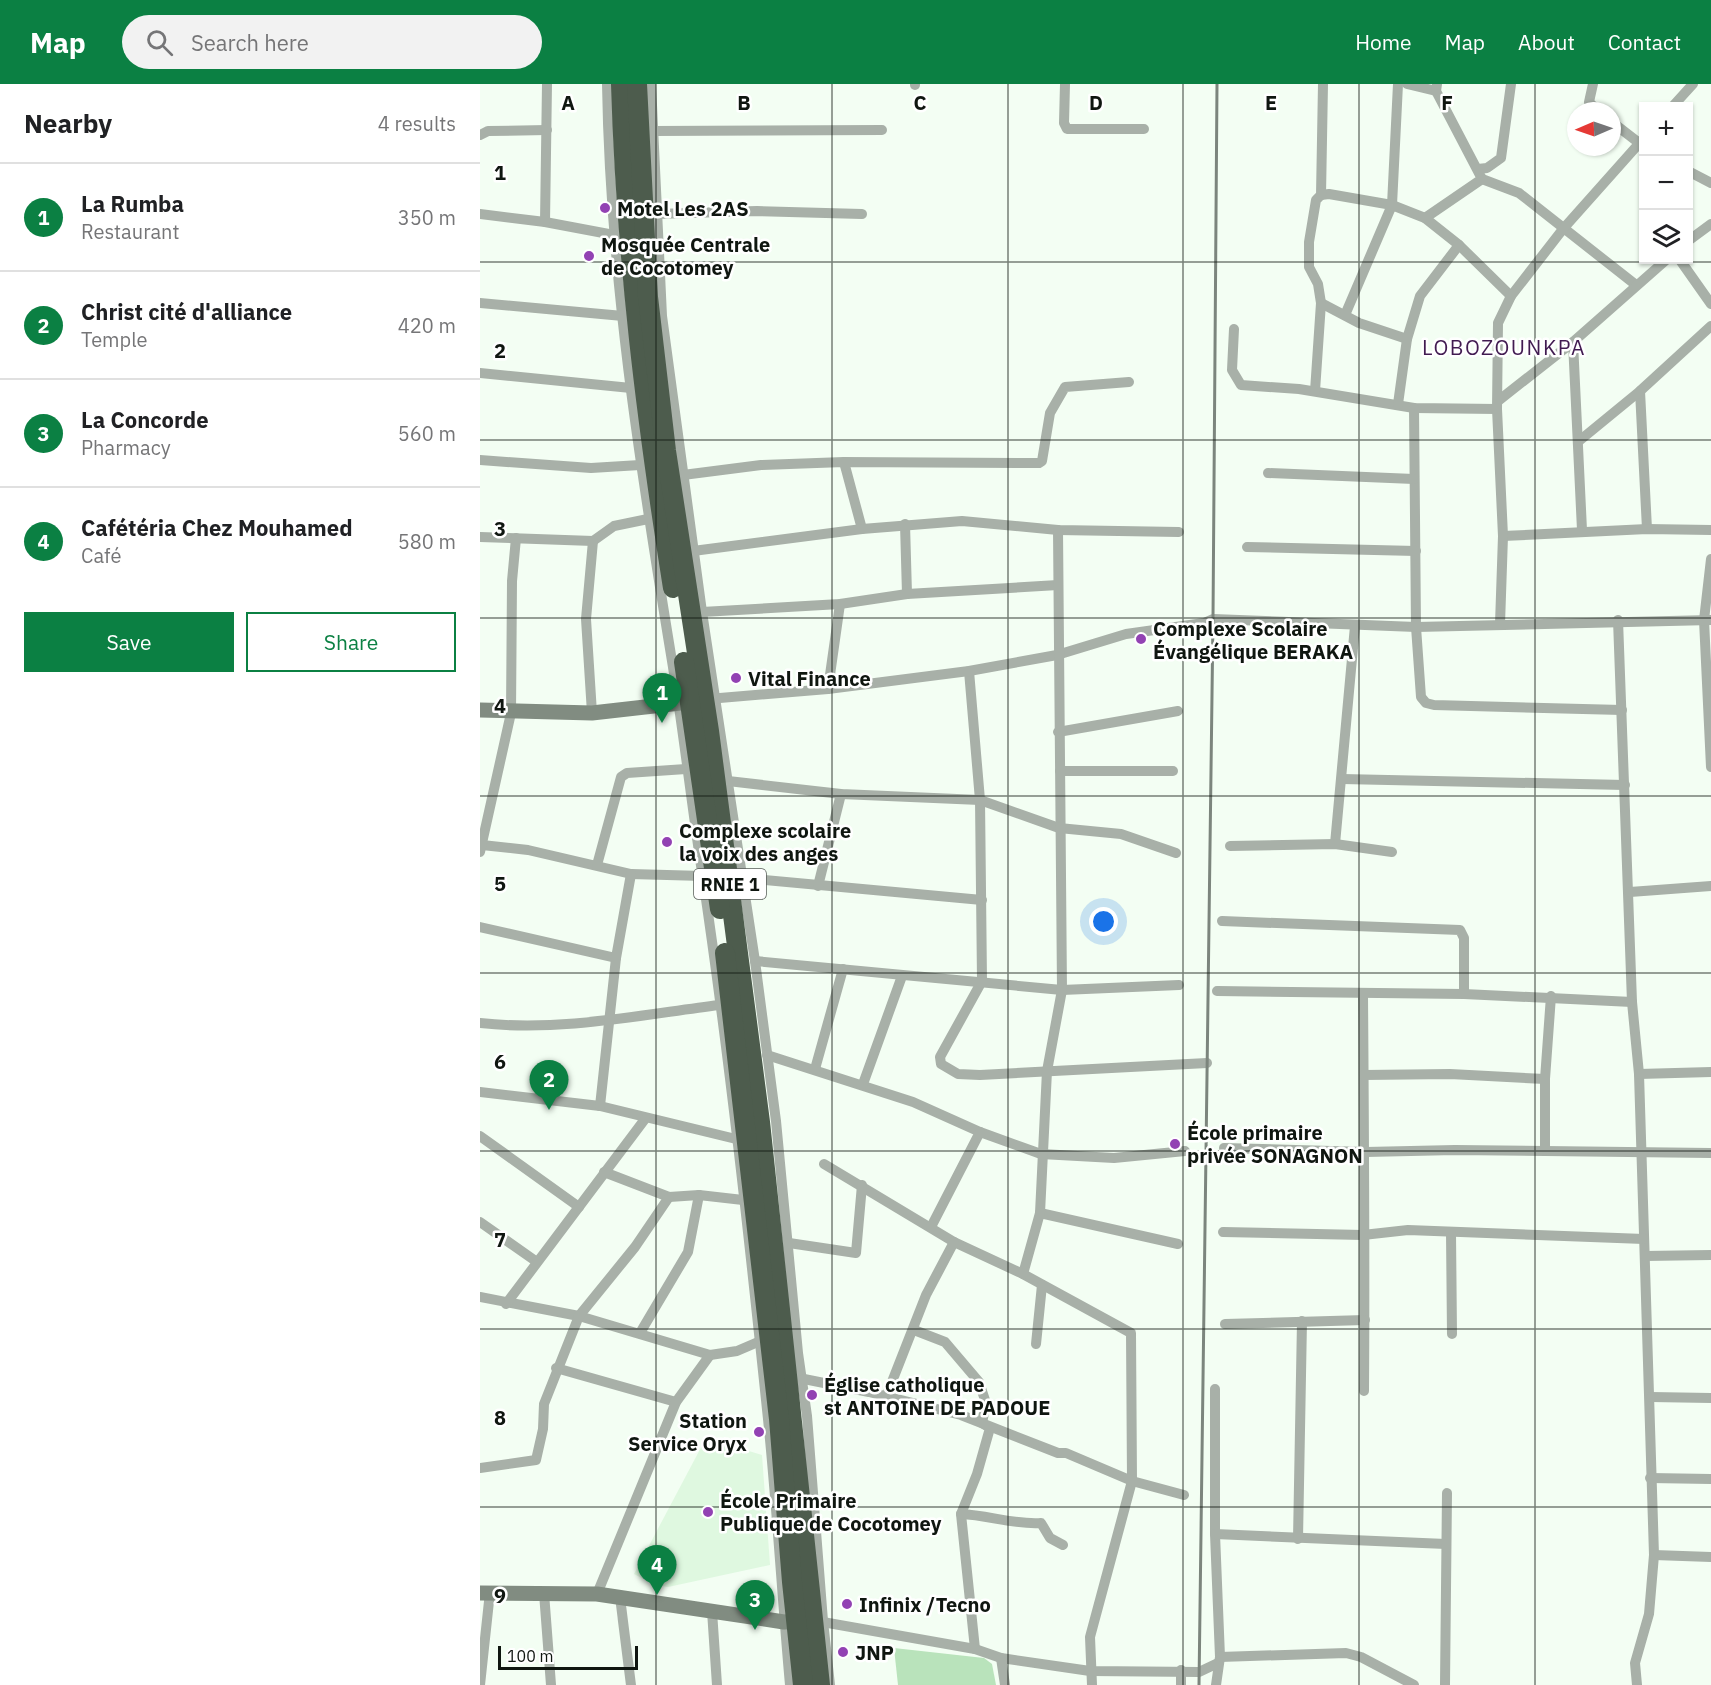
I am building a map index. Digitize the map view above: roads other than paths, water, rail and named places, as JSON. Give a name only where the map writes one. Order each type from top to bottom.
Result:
[{"type":"highway","name":"RNIE 1","points":[[621,84],[633,298],[652,452],[697,701]]},
{"type":"highway","name":"RNIE 1","points":[[637,84],[648,297],[804,1621],[820,1685]]},
{"type":"highway","name":"RNIE 1","points":[[803,1685],[804,1621]]},
{"type":"main road","points":[[480,710],[592,713],[697,701]]},
{"type":"main road","points":[[485,1592],[597,1594],[712,1611],[804,1621]]},
{"type":"street","points":[[545,222],[547,84]]},
{"type":"street","points":[[608,84],[614,235],[648,519],[697,701],[728,781],[755,961],[789,1243],[798,1353],[804,1379],[804,1621],[790,1685]]},
{"type":"street","points":[[651,84],[662,316],[702,612],[697,701],[686,769],[703,876],[768,1420],[804,1621],[830,1685]]},
{"type":"street","points":[[1065,84],[1064,123],[1067,129],[1144,129]]},
{"type":"street","points":[[1321,195],[1323,84]]},
{"type":"street","points":[[1345,315],[1392,205],[1398,84]]},
{"type":"street","points":[[1407,84],[1437,88],[1480,174],[1519,193],[1636,285]]},
{"type":"street","points":[[1425,218],[1501,158],[1511,84]]},
{"type":"street","points":[[1589,102],[1593,84]]},
{"type":"street","points":[[1677,102],[1693,84]]},
{"type":"street","points":[[1621,128],[1639,141]]},
{"type":"street","points":[[480,135],[488,131],[547,129]]},
{"type":"street","points":[[653,131],[882,130]]},
{"type":"street","points":[[1500,624],[1503,536],[1498,405],[1498,323],[1511,296],[1563,229],[1639,146]]},
{"type":"street","points":[[1693,173],[1711,183]]},
{"type":"street","points":[[1315,391],[1321,303],[1318,284],[1309,267],[1316,200],[1321,195],[1329,194],[1392,205],[1425,218],[1459,245],[1511,296]]},
{"type":"street","points":[[656,214],[757,211],[862,214]]},
{"type":"street","points":[[480,214],[545,222],[614,235]]},
{"type":"street","points":[[1693,238],[1711,224]]},
{"type":"street","points":[[1398,404],[1407,339],[1420,296],[1459,245]]},
{"type":"street","points":[[1234,329],[1232,370],[1241,386],[1315,391],[1414,408],[1498,405],[1574,342],[1661,264]]},
{"type":"street","points":[[1683,264],[1711,304]]},
{"type":"street","points":[[480,303],[623,316]]},
{"type":"street","points":[[1321,303],[1359,323],[1407,339]]},
{"type":"street","points":[[1579,441],[1640,391],[1711,326]]},
{"type":"street","points":[[1574,342],[1582,530]]},
{"type":"street","points":[[480,373],[631,388]]},
{"type":"street","points":[[683,475],[761,465],[844,462],[1039,463],[1042,461],[1053,404],[1065,387],[1129,382]]},
{"type":"street","points":[[1640,391],[1647,529]]},
{"type":"street","points":[[1414,408],[1416,627],[1421,697],[1426,703],[1622,710]]},
{"type":"street","points":[[480,460],[591,468],[640,465]]},
{"type":"street","points":[[844,462],[862,529]]},
{"type":"street","points":[[1268,473],[1414,479]]},
{"type":"street","points":[[480,537],[593,541],[614,526],[648,519]]},
{"type":"street","points":[[693,551],[905,524],[962,521],[1058,530],[1179,532]]},
{"type":"street","points":[[905,524],[907,594]]},
{"type":"street","points":[[1023,1274],[1040,1213],[1041,1154],[1047,1071],[1062,990],[1057,655],[1058,530]]},
{"type":"street","points":[[1503,536],[1582,530],[1711,530]]},
{"type":"street","points":[[516,538],[512,581],[511,712],[481,848],[528,850],[631,874],[703,876]]},
{"type":"street","points":[[592,713],[586,620],[593,541]]},
{"type":"street","points":[[1246,547],[1416,551]]},
{"type":"street","points":[[1711,559],[1707,620],[1711,767]]},
{"type":"street","points":[[702,612],[840,604],[907,594],[1058,585]]},
{"type":"street","points":[[828,689],[840,604]]},
{"type":"street","points":[[697,701],[828,689],[969,671],[1057,655],[1126,634],[1204,623],[1213,619],[1416,627],[1618,620],[1707,620]]},
{"type":"street","points":[[1618,620],[1630,892],[1632,1002],[1639,1074],[1640,1153],[1651,1397],[1650,1478],[1654,1555],[1649,1614],[1635,1663],[1637,1685]]},
{"type":"street","points":[[1335,844],[1355,626]]},
{"type":"street","points":[[969,671],[980,800],[982,981],[940,1057],[941,1064],[958,1074],[1207,1063]]},
{"type":"street","points":[[1058,732],[1178,711]]},
{"type":"street","points":[[597,865],[621,777],[627,773],[686,769]]},
{"type":"street","points":[[1060,771],[1173,771]]},
{"type":"street","points":[[1342,779],[1625,785]]},
{"type":"street","points":[[728,781],[841,794],[980,800],[1059,828],[1121,834],[1176,853]]},
{"type":"street","points":[[818,886],[841,794]]},
{"type":"street","points":[[1230,846],[1335,844],[1392,852]]},
{"type":"street","points":[[600,1106],[616,958],[631,874]]},
{"type":"street","points":[[742,878],[982,900]]},
{"type":"street","points":[[1630,892],[1711,886]]},
{"type":"street","points":[[1222,921],[1460,930],[1464,938],[1464,994]]},
{"type":"street","points":[[480,927],[616,958]]},
{"type":"street","points":[[755,961],[1062,990],[1179,985]]},
{"type":"street","points":[[815,1069],[843,969]]},
{"type":"street","points":[[863,1084],[902,976]]},
{"type":"street","points":[[1217,991],[1551,996],[1632,1002]]},
{"type":"street","points":[[1364,994],[1366,1152],[1363,1235],[1364,1392]]},
{"type":"street","points":[[1545,1150],[1545,1079],[1551,996]]},
{"type":"street","points":[[480,1023],[529,1026],[609,1019],[719,1005]]},
{"type":"street","points":[[766,1055],[863,1084],[913,1102],[980,1132],[1041,1154],[1114,1158],[1185,1151]]},
{"type":"street","points":[[1639,1074],[1711,1072]]},
{"type":"street","points":[[1364,1075],[1450,1074],[1545,1079]]},
{"type":"street","points":[[480,1092],[600,1106],[645,1119],[736,1139]]},
{"type":"street","points":[[506,1304],[645,1119]]},
{"type":"street","points":[[931,1227],[980,1132]]},
{"type":"street","points":[[480,1136],[579,1207]]},
{"type":"street","points":[[1224,1148],[1366,1152],[1545,1150],[1711,1153]]},
{"type":"street","points":[[824,1164],[954,1242],[1023,1274],[1131,1333],[1132,1481],[1090,1637],[1092,1685]]},
{"type":"street","points":[[604,1172],[669,1197],[699,1195],[742,1200]]},
{"type":"street","points":[[789,1243],[856,1252],[862,1185]]},
{"type":"street","points":[[640,1334],[688,1252],[699,1195]]},
{"type":"street","points":[[480,1468],[536,1460],[543,1429],[544,1404],[556,1368],[579,1316],[635,1247],[669,1197]]},
{"type":"street","points":[[1040,1213],[1178,1244]]},
{"type":"street","points":[[480,1222],[537,1262]]},
{"type":"street","points":[[1223,1232],[1363,1235],[1407,1230],[1644,1239]]},
{"type":"street","points":[[1451,1233],[1452,1334]]},
{"type":"street","points":[[886,1397],[926,1295],[954,1242]]},
{"type":"street","points":[[1645,1256],[1711,1255]]},
{"type":"street","points":[[1036,1344],[1042,1285]]},
{"type":"street","points":[[480,1297],[506,1304],[579,1316],[710,1355],[736,1351],[758,1342]]},
{"type":"street","points":[[1225,1324],[1365,1320]]},
{"type":"street","points":[[1298,1539],[1302,1321]]},
{"type":"street","points":[[914,1330],[945,1342],[979,1382],[986,1403],[982,1423],[990,1428]]},
{"type":"street","points":[[597,1594],[676,1402],[710,1355]]},
{"type":"street","points":[[556,1368],[676,1402]]},
{"type":"street","points":[[804,1379],[961,1415],[990,1428],[1066,1453],[1132,1481],[1184,1495]]},
{"type":"street","points":[[1215,1389],[1215,1534],[1219,1660],[1216,1685]]},
{"type":"street","points":[[1651,1397],[1711,1398]]},
{"type":"street","points":[[975,1649],[961,1514],[990,1428]]},
{"type":"street","points":[[1650,1478],[1711,1479]]},
{"type":"street","points":[[1445,1685],[1447,1493]]},
{"type":"street","points":[[961,1514],[980,1515],[1027,1524],[1041,1523],[1055,1543],[1063,1545]]},
{"type":"street","points":[[1215,1534],[1446,1544]]},
{"type":"street","points":[[1654,1555],[1711,1557]]},
{"type":"street","points":[[480,1685],[485,1592]]},
{"type":"street","points":[[544,1593],[551,1685]]},
{"type":"street","points":[[620,1597],[631,1685]]},
{"type":"street","points":[[712,1611],[717,1685]]},
{"type":"street","points":[[804,1621],[975,1649],[1001,1658],[1090,1671],[1181,1670],[1199,1672],[1219,1660],[1346,1653],[1361,1657],[1414,1685]]},
{"type":"street","points":[[1001,1658],[1005,1685]]},
{"type":"street","points":[[1181,1670],[1181,1685]]},
{"type":"railway","points":[[1199,1685],[1213,619],[1217,84]]},
{"type":"place","name":"Motel Les 2AS","points":[[605,208]]},
{"type":"place","name":"Mosquée Centrale de Cocotomey","points":[[589,256]]},
{"type":"place","name":"Complexe Scolaire Évangélique BERAKA","points":[[1141,639]]},
{"type":"place","name":"Vital Finance","points":[[736,678]]},
{"type":"place","name":"La Rumba","points":[[662,723]]},
{"type":"place","name":"Complexe scolaire la voix des anges","points":[[667,842]]},
{"type":"place","name":"Christ cité d'alliance","points":[[549,1110]]},
{"type":"place","name":"École primaire privée SONAGNON","points":[[1175,1144]]},
{"type":"place","name":"Église catholique st ANTOINE DE PADOUE","points":[[812,1395]]},
{"type":"place","name":"Station Service Oryx","points":[[759,1432]]},
{"type":"place","name":"École Primaire Publique de Cocotomey","points":[[708,1512]]},
{"type":"place","name":"Cafétéria Chez Mouhamed","points":[[657,1595]]},
{"type":"place","name":"Infinix /Tecno","points":[[847,1604]]},
{"type":"place","name":"La Concorde","points":[[755,1630]]},
{"type":"place","name":"JNP","points":[[843,1652]]},
{"type":"district","name":"LOBOZOUNKPA","points":[[1504,347]]}]
